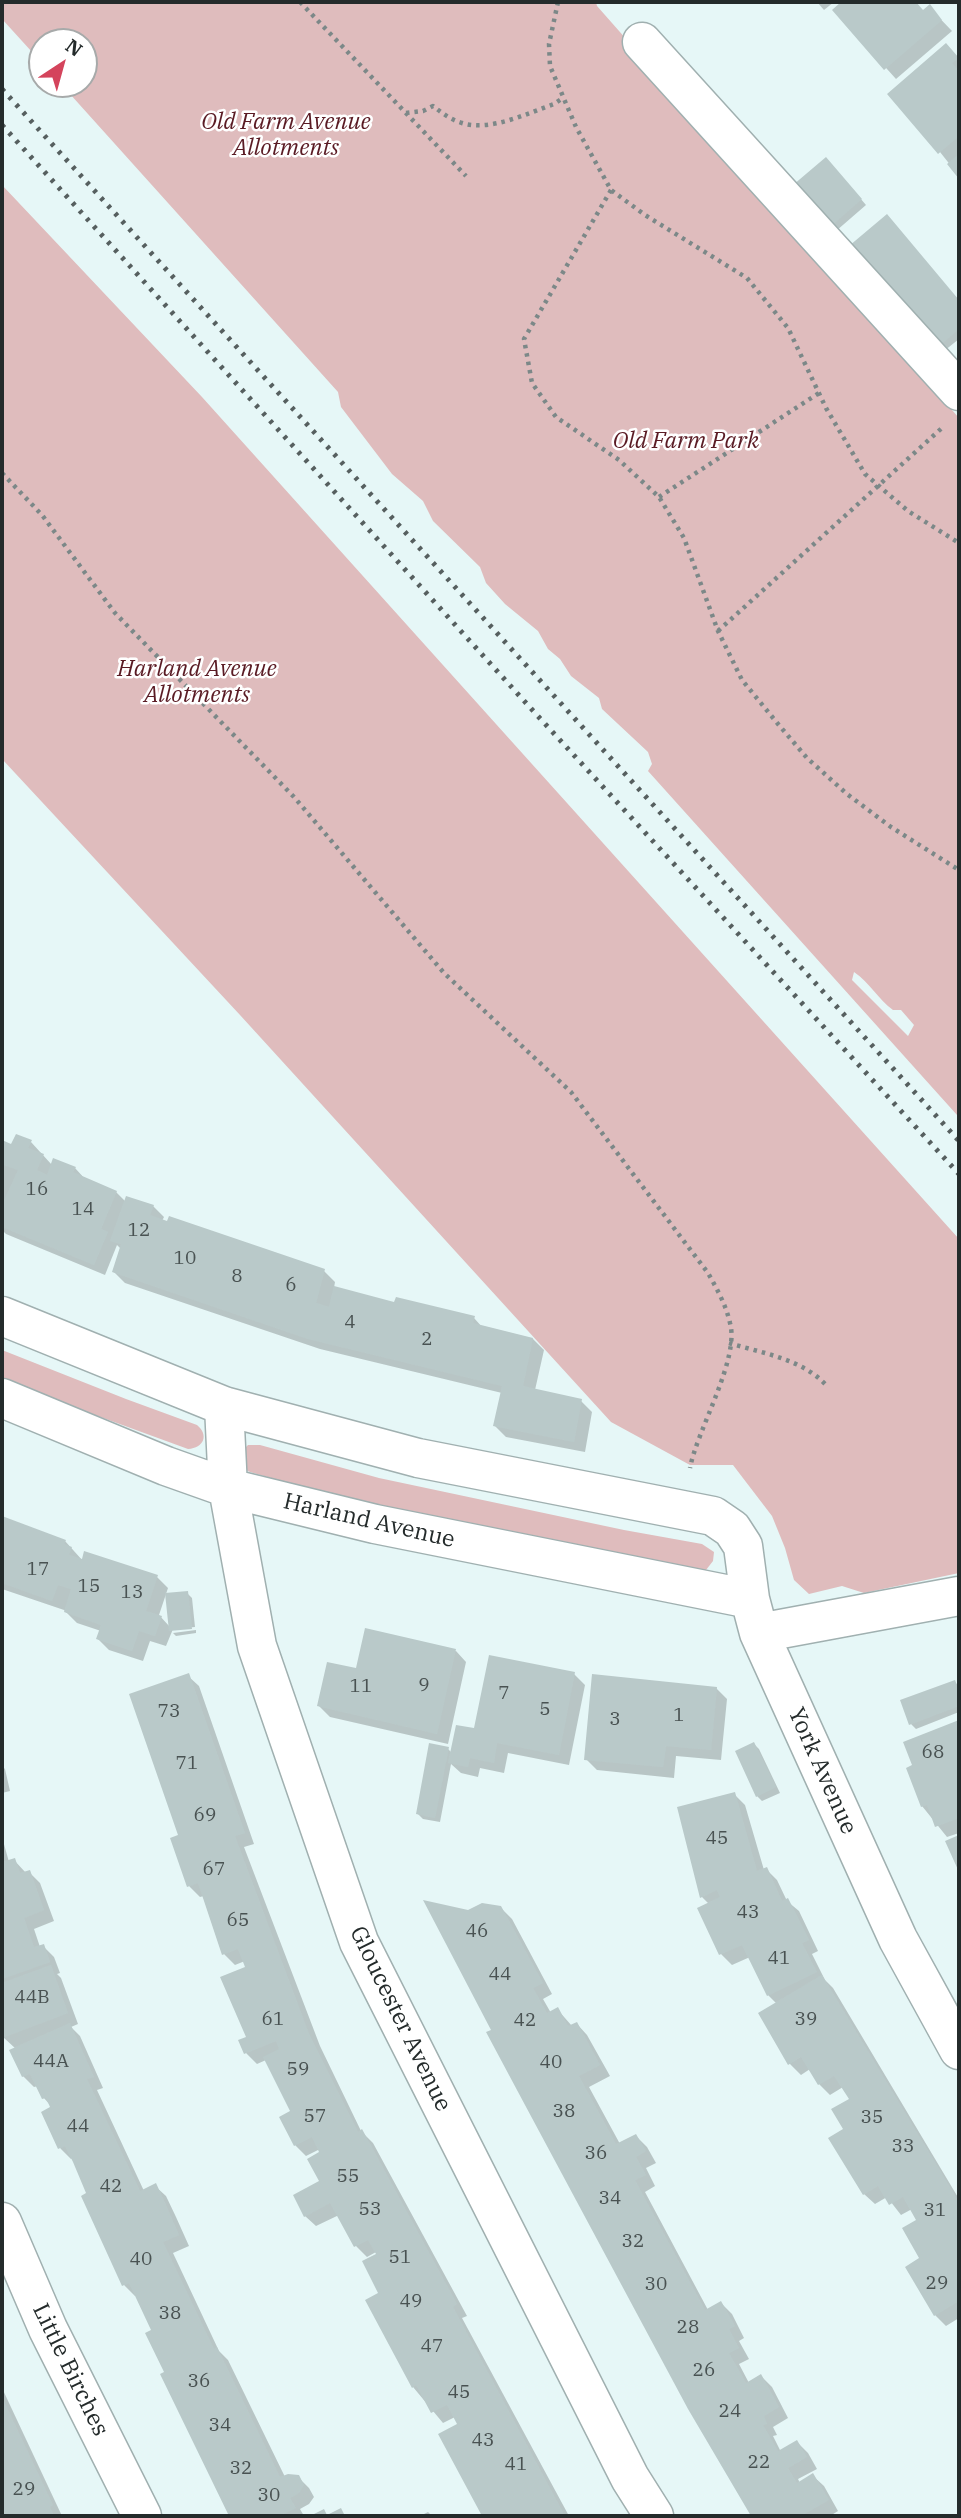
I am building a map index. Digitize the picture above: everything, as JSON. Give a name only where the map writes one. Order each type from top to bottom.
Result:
[{"type":"street","points":[[642,42],[953,407]]},
{"type":"street","points":[[2,1315],[224,1406],[418,1458],[686,1511]]},
{"type":"street","name":"Harland Avenue","points":[[2,1398],[166,1466],[228,1488],[755,1616]]},
{"type":"street","name":"Gloucester Avenue","points":[[224,1406],[228,1488],[257,1646],[359,1942],[630,2478],[654,2516]]},
{"type":"street","name":"York Avenue","points":[[686,1511],[713,1516],[732,1529],[743,1546],[755,1616],[898,1939],[959,2050]]},
{"type":"street","points":[[755,1616],[959,1596]]},
{"type":"street","name":"Little Birches","points":[[2,2222],[48,2329],[142,2516]]},
{"type":"path","points":[[300,2],[466,176]]},
{"type":"path","points":[[558,2],[549,44],[550,66],[563,98],[611,190],[645,215],[747,278],[788,328],[819,393],[865,474],[908,511],[959,543]]},
{"type":"path","points":[[405,114],[433,106],[464,124],[491,124],[536,110],[563,98]]},
{"type":"path","points":[[611,190],[524,339],[532,383],[556,417],[619,460],[659,497],[684,538],[718,631],[742,680],[807,758],[847,794],[891,827],[959,870]]},
{"type":"path","points":[[659,497],[819,393]]},
{"type":"path","points":[[718,631],[878,487],[953,407]]},
{"type":"path","points":[[2,472],[42,515],[115,613],[294,797],[444,973],[571,1093],[708,1273],[722,1299],[731,1326],[727,1362],[690,1465],[686,1511]]},
{"type":"path","points":[[729,1343],[791,1361],[826,1385]]},
{"type":"green space","name":"Old Farm Park","points":[[2,2],[596,2],[627,40],[953,403],[952,410],[959,418],[959,1121],[957,1115],[648,771],[652,764],[648,752],[602,709],[599,698],[571,676],[560,659],[548,649],[538,631],[505,604],[486,583],[480,567],[433,521],[423,501],[392,474],[341,407],[338,392],[74,98],[98,98],[98,28],[28,28],[28,48],[2,19]],"holes":[[[854,972],[893,1010],[901,1010],[914,1025],[908,1036],[852,980]]]},
{"type":"green space","name":"Harland Avenue Allotments","points":[[2,185],[202,397],[959,1239],[959,1573],[864,1593],[842,1586],[809,1594],[794,1580],[772,1516],[733,1465],[690,1465],[611,1422],[2,759]]},
{"type":"green space","points":[[2,1350],[197,1425],[203,1433],[203,1440],[198,1446],[188,1449],[2,1381]]},
{"type":"green space","points":[[248,1445],[260,1445],[379,1478],[702,1544],[714,1552],[713,1561],[706,1570],[690,1569],[342,1498],[242,1468],[243,1450]]},
{"type":"building","points":[[841,2],[916,2],[923,10],[930,4],[942,20],[884,70],[832,10]]},
{"type":"building","points":[[946,43],[959,58],[952,63],[959,71],[959,136],[938,154],[887,94]]},
{"type":"building","points":[[959,154],[959,179],[947,164]]},
{"type":"building","points":[[826,157],[862,199],[830,227],[793,185]]},
{"type":"building","points":[[887,214],[959,300],[959,329],[938,347],[849,246]]},
{"type":"building","points":[[16,1134],[32,1140],[28,1148],[44,1154],[37,1170],[47,1175],[53,1158],[76,1167],[73,1172],[117,1191],[101,1229],[108,1232],[94,1265],[2,1227],[2,1205],[18,1170],[4,1165],[2,1170],[2,1140],[11,1144]]},
{"type":"building","points":[[126,1196],[154,1205],[150,1215],[167,1221],[169,1216],[325,1269],[316,1303],[329,1307],[334,1286],[394,1302],[396,1297],[475,1316],[473,1323],[533,1338],[523,1386],[582,1399],[574,1442],[493,1426],[502,1386],[308,1339],[112,1272],[121,1244],[110,1241]]},
{"type":"building","points":[[2,1516],[66,1540],[64,1544],[72,1547],[69,1555],[82,1559],[84,1551],[158,1575],[146,1611],[162,1616],[155,1636],[139,1631],[132,1651],[96,1639],[101,1625],[64,1612],[71,1589],[58,1585],[52,1601],[2,1583]]},
{"type":"building","points":[[188,1591],[192,1629],[169,1631],[165,1593]]},
{"type":"building","points":[[365,1628],[456,1649],[437,1734],[317,1706],[327,1662],[356,1668]]},
{"type":"building","points":[[489,1655],[575,1672],[559,1755],[497,1743],[494,1763],[470,1758],[468,1767],[448,1763],[456,1725],[474,1728]]},
{"type":"building","points":[[189,1673],[245,1833],[235,1836],[309,2034],[358,2132],[362,2129],[457,2304],[453,2307],[565,2516],[482,2516],[438,2434],[457,2424],[447,2405],[431,2413],[416,2385],[412,2388],[365,2300],[378,2293],[362,2261],[376,2254],[368,2240],[354,2247],[330,2203],[304,2217],[293,2195],[319,2181],[307,2159],[319,2152],[312,2137],[294,2146],[279,2117],[290,2111],[263,2057],[279,2049],[276,2041],[244,2054],[238,2040],[246,2037],[220,1977],[245,1967],[238,1949],[222,1955],[198,1883],[187,1887],[170,1838],[178,1835],[129,1694]]},
{"type":"building","points":[[592,1674],[717,1687],[711,1750],[666,1746],[663,1767],[584,1760]]},
{"type":"building","points":[[955,1680],[959,1691],[959,1706],[909,1725],[900,1700]]},
{"type":"building","points":[[959,1720],[959,1818],[935,1827],[927,1805],[921,1807],[906,1768],[912,1765],[903,1742]]},
{"type":"building","points":[[754,1742],[776,1787],[756,1797],[735,1751]]},
{"type":"building","points":[[429,1743],[449,1747],[435,1818],[416,1814]]},
{"type":"building","points":[[735,1792],[757,1871],[767,1867],[782,1901],[788,1898],[809,1940],[802,1943],[817,1972],[767,1996],[742,1945],[719,1955],[697,1908],[720,1897],[717,1890],[700,1898],[677,1807]]},
{"type":"building","points":[[959,1835],[959,1872],[945,1841]]},
{"type":"building","points":[[15,1858],[20,1873],[30,1870],[44,1910],[24,1918],[34,1947],[44,1944],[50,1962],[2,1979],[2,1862]]},
{"type":"building","points":[[423,1900],[468,1910],[482,1903],[501,1906],[543,1983],[533,1988],[547,2013],[558,2007],[568,2026],[577,2022],[600,2065],[579,2076],[616,2144],[636,2134],[646,2151],[636,2157],[646,2175],[635,2180],[705,2310],[721,2301],[735,2326],[729,2329],[739,2348],[729,2353],[746,2383],[761,2374],[779,2407],[764,2416],[767,2424],[763,2425],[778,2451],[797,2440],[807,2457],[788,2468],[797,2483],[813,2473],[829,2500],[801,2516],[751,2516],[688,2409],[486,2032],[491,2030]]},
{"type":"building","points":[[51,1965],[68,2013],[2,2038],[2,1983]]},
{"type":"building","points":[[822,1975],[959,2202],[959,2301],[934,2316],[905,2267],[919,2258],[902,2228],[916,2220],[903,2197],[889,2205],[878,2186],[863,2195],[828,2138],[843,2129],[831,2109],[849,2099],[834,2076],[818,2085],[801,2057],[788,2065],[758,2013]]},
{"type":"building","points":[[70,2023],[94,2077],[87,2079],[140,2191],[156,2183],[166,2205],[179,2235],[163,2242],[214,2349],[217,2347],[280,2477],[288,2474],[299,2475],[304,2485],[299,2493],[290,2498],[296,2508],[279,2516],[229,2516],[160,2374],[164,2372],[145,2333],[151,2330],[129,2283],[122,2286],[81,2196],[86,2193],[73,2162],[65,2146],[58,2149],[41,2112],[50,2107],[46,2098],[42,2099],[30,2074],[22,2077],[9,2050]]},
{"type":"building","points":[[2,2397],[53,2505],[50,2507],[54,2516],[2,2516]]},
{"type":"building","points":[[341,2508],[345,2516],[310,2516],[324,2509],[327,2515]]},
{"type":"railway","points":[[2,89],[959,1141]]},
{"type":"railway","points":[[2,125],[536,714],[959,1174]]},
{"type":"park label","name":"Old Farm Avenue Allotments","points":[[286,135]]}]
